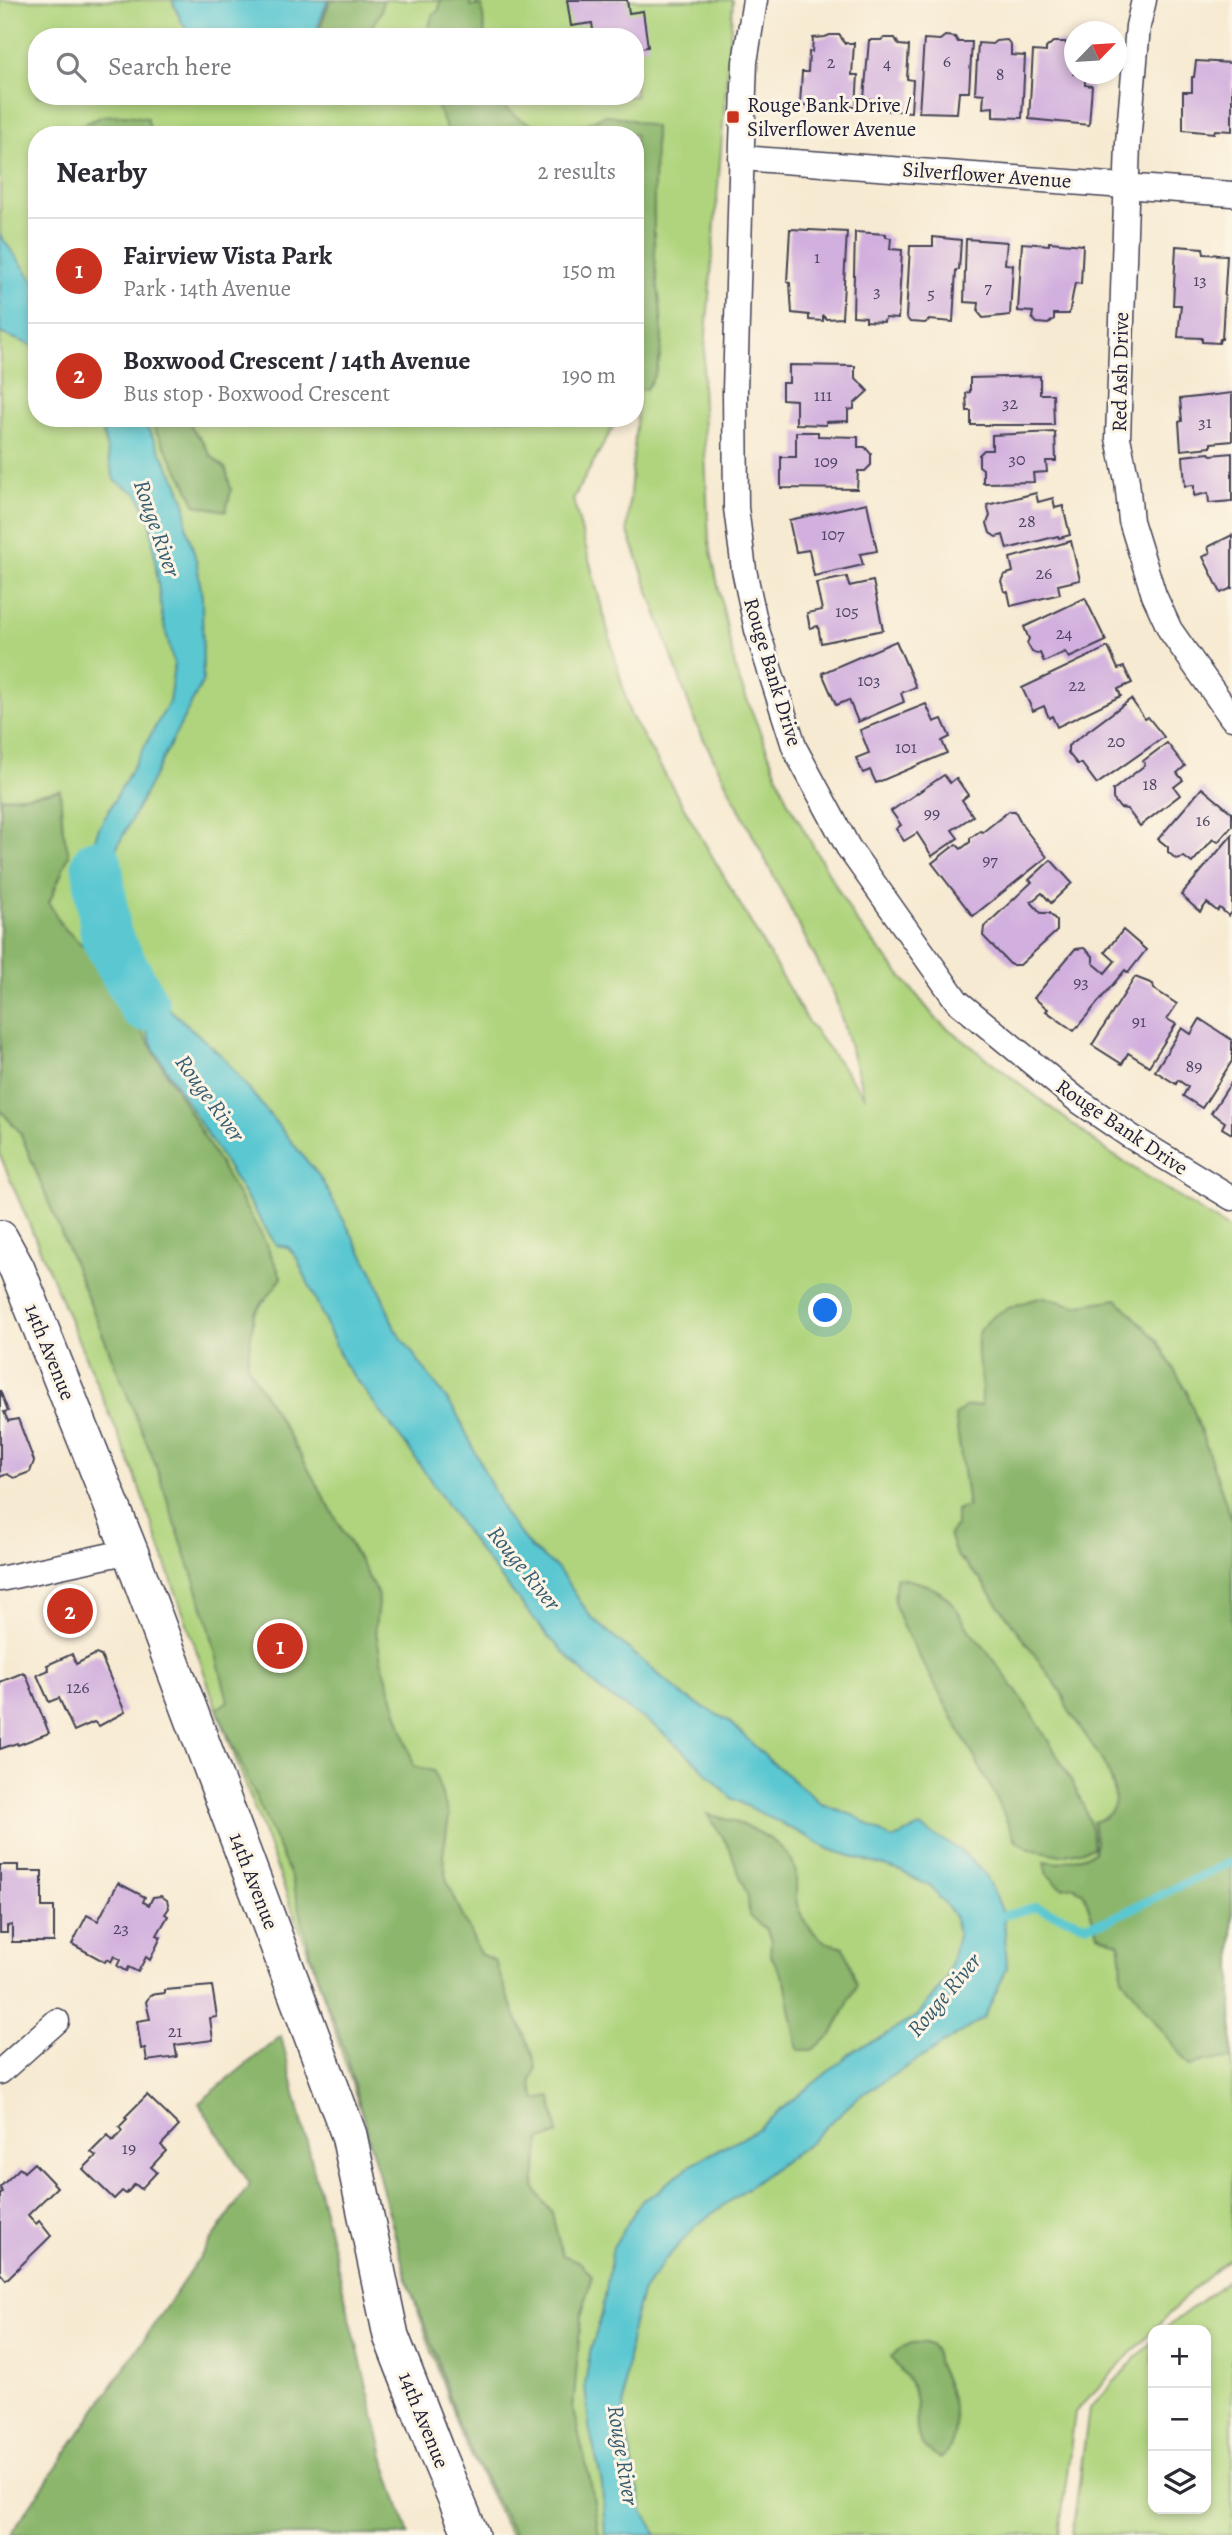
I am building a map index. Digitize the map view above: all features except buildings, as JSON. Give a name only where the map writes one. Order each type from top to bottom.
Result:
[{"type":"main road","name":"14th Avenue","points":[[0,1238],[17,1269],[130,1550],[349,2135],[391,2336],[471,2535]]},
{"type":"street","name":"Rouge Bank Drive","points":[[755,0],[745,62],[741,158],[736,508],[744,570],[757,630],[795,749],[848,847],[957,1001],[1076,1099],[1130,1136],[1232,1198]]},
{"type":"street","name":"Red Ash Drive","points":[[1144,0],[1138,26],[1128,143],[1118,438],[1127,481],[1131,521],[1154,595],[1170,630],[1232,718]]},
{"type":"street","name":"Silverflower Avenue","points":[[741,158],[1232,194]]},
{"type":"street","points":[[0,1579],[130,1550]]},
{"type":"street","points":[[0,2072],[57,2021]]},
{"type":"green space","points":[[0,0],[476,0],[477,6],[477,0],[733,0],[702,385],[709,542],[736,672],[788,802],[856,921],[937,1020],[1110,1153],[1232,1231],[1232,2256],[1191,2291],[1158,2325],[1148,2325],[1148,2336],[1075,2412],[1059,2535],[510,2535],[459,2431],[407,2279],[366,2127],[314,1967],[217,1709],[132,1467],[0,1155]],"holes":[[[28,126],[644,126],[644,174],[654,217],[644,333],[644,427],[636,427],[627,529],[696,724],[834,994],[865,1097],[808,1022],[630,714],[573,499],[613,427],[28,427]]]},
{"type":"green space","points":[[330,0],[383,0],[381,12],[371,28],[320,28]]},
{"type":"green space","points":[[440,0],[469,0],[471,6],[482,6],[484,28],[429,28],[432,16],[439,10]]},
{"type":"green space","points":[[437,105],[503,105],[513,115],[540,126],[445,126]]},
{"type":"green space","points":[[607,115],[655,127],[654,241],[662,343],[655,375],[646,389],[644,126],[578,126]]},
{"type":"green space","points":[[103,116],[147,118],[149,126],[79,126]]},
{"type":"green space","points":[[153,427],[192,427],[211,456],[226,469],[231,490],[226,511],[196,505]]},
{"type":"green space","points":[[60,790],[63,830],[69,855],[49,903],[62,926],[99,961],[261,1234],[282,1278],[254,1314],[247,1365],[379,1596],[375,1627],[381,1659],[414,1766],[434,1771],[449,1816],[443,1855],[447,1881],[480,1954],[495,1961],[532,2051],[536,2068],[531,2081],[536,2100],[551,2097],[558,2134],[540,2140],[534,2187],[552,2213],[562,2255],[581,2262],[592,2276],[581,2317],[573,2410],[591,2484],[599,2535],[514,2535],[458,2425],[433,2346],[407,2279],[345,2051],[314,1967],[292,1879],[217,1709],[228,1701],[207,1619],[155,1463],[20,1132],[0,1110],[0,798]]},
{"type":"green space","points":[[1044,1297],[1075,1306],[1117,1299],[1157,1340],[1187,1392],[1232,1520],[1232,2059],[1204,2061],[1190,2067],[1122,1978],[1119,1944],[1098,1934],[1084,1894],[1075,1886],[1062,1888],[1047,1874],[1045,1861],[1059,1863],[1094,1853],[1096,1840],[1093,1822],[1109,1814],[1115,1802],[1113,1786],[1106,1769],[1068,1709],[1062,1693],[979,1578],[956,1555],[949,1534],[956,1526],[956,1510],[968,1506],[955,1415],[965,1407],[981,1405],[979,1334],[983,1326],[997,1314]]},
{"type":"green space","points":[[896,1577],[924,1584],[944,1595],[989,1653],[1019,1695],[1070,1779],[1091,1830],[1093,1848],[1061,1855],[1030,1849],[1016,1841],[996,1797],[901,1623],[894,1602]]},
{"type":"green space","points":[[707,1814],[751,1828],[780,1847],[794,1865],[797,1902],[805,1921],[824,1941],[844,1947],[857,1985],[832,2035],[812,2050],[798,2050],[785,1981],[770,1954],[771,1941],[766,1929],[749,1916],[748,1897],[729,1847]]},
{"type":"green space","points":[[281,2036],[387,2468],[409,2535],[10,2535],[250,2184],[199,2103]]},
{"type":"green space","points":[[1232,2277],[1232,2535],[1072,2535],[1089,2409],[1148,2345],[1148,2514],[1211,2514],[1211,2325],[1170,2325]]},
{"type":"green space","points":[[912,2343],[925,2343],[934,2349],[952,2401],[955,2427],[953,2439],[940,2458],[929,2452],[918,2436],[913,2389],[891,2357],[900,2348]]},
{"type":"water","points":[[172,0],[328,0],[317,28],[186,28]]},
{"type":"water","points":[[0,235],[28,273],[28,344],[0,333]]},
{"type":"water","points":[[101,427],[147,427],[177,482],[186,506],[186,525],[197,563],[202,597],[203,681],[113,855],[109,897],[129,947],[166,1006],[223,1057],[320,1177],[374,1275],[395,1329],[456,1412],[507,1518],[532,1549],[558,1569],[591,1617],[685,1697],[729,1721],[767,1758],[822,1804],[855,1816],[892,1839],[920,1827],[960,1850],[986,1875],[1004,1915],[1007,1968],[984,2018],[857,2098],[810,2142],[697,2225],[665,2260],[642,2293],[632,2328],[624,2414],[643,2511],[657,2535],[605,2535],[602,2484],[589,2427],[585,2385],[590,2352],[602,2314],[613,2247],[642,2200],[657,2193],[697,2161],[755,2131],[857,2048],[917,2016],[946,1980],[958,1936],[954,1915],[931,1887],[900,1871],[828,1849],[731,1798],[656,1727],[602,1692],[546,1634],[476,1547],[409,1449],[344,1364],[297,1258],[288,1247],[276,1245],[154,1049],[82,874],[99,828],[169,702],[174,665],[162,616],[150,520],[138,494],[114,480]]},
{"type":"waterway","name":"Rouge River","points":[[97,864],[106,936],[144,1006]]},
{"type":"waterway","points":[[994,1918],[1036,1907],[1086,1925],[1106,1921],[1232,1861]]},
{"type":"place","name":"Rouge Bank Drive / Silverflower Avenue","points":[[733,117]]},
{"type":"place","name":"Boxwood Crescent / 14th Avenue","points":[[70,1611]]},
{"type":"place","name":"Fairview Vista Park","points":[[280,1646]]}]
